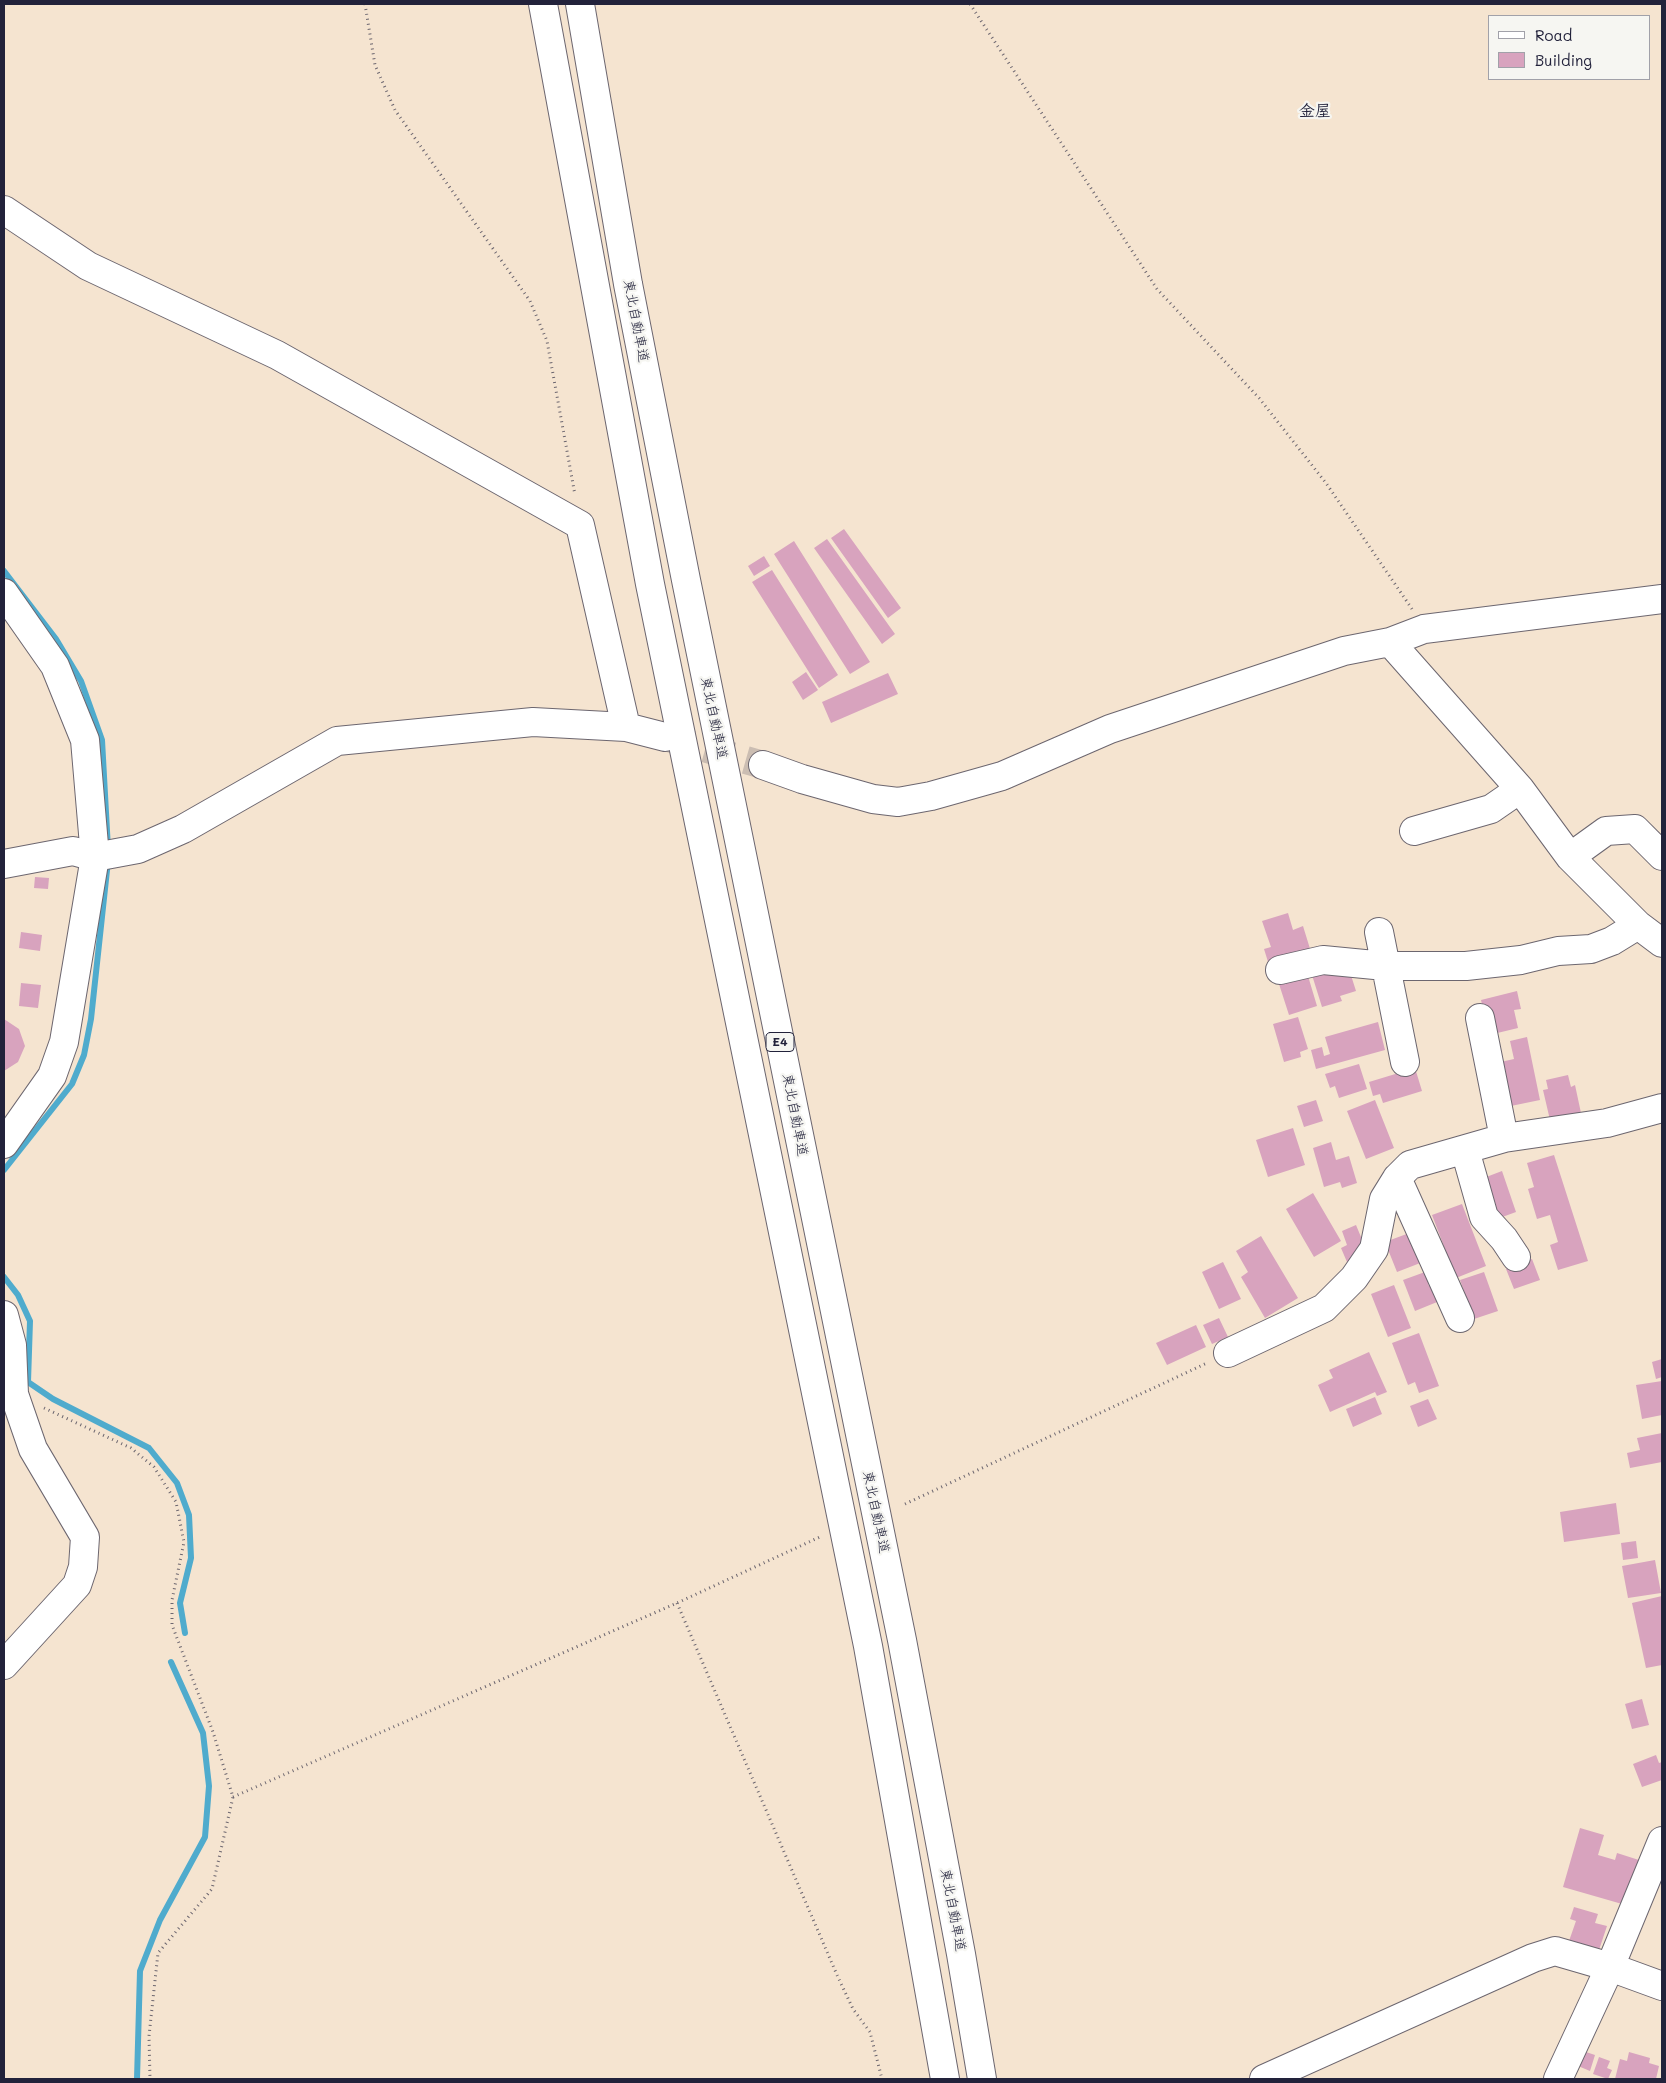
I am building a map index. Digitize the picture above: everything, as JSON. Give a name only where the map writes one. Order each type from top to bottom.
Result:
[{"type":"main road","name":"E4","points":[[543,4],[650,584],[868,1646],[945,2079]]},
{"type":"main road","name":"東北自動車道","points":[[580,4],[630,294],[686,580],[902,1640],[959,1944],[982,2079]]},
{"type":"main road","points":[[4,210],[88,266],[277,355],[580,525],[626,727]]},
{"type":"main road","points":[[4,593],[55,666],[85,740],[104,856],[64,1042],[52,1076],[4,1144]]},
{"type":"main road","points":[[764,765],[802,779],[873,799],[898,802],[931,796],[1002,776],[1110,729],[1344,651],[1390,642],[1424,629],[1662,599]]},
{"type":"main road","points":[[1390,642],[1520,788],[1570,857],[1638,925],[1662,943]]},
{"type":"main road","points":[[4,864],[73,851],[104,856],[138,850],[183,829],[337,741],[533,722],[626,727],[664,736]]},
{"type":"main road","points":[[1414,831],[1490,809],[1520,788]]},
{"type":"main road","points":[[1570,857],[1606,831],[1635,829],[1662,856]]},
{"type":"main road","points":[[1280,970],[1324,960],[1385,966],[1466,966],[1520,960],[1558,951],[1591,949],[1612,941],[1638,925]]},
{"type":"main road","points":[[1379,932],[1405,1062]]},
{"type":"main road","points":[[1480,1018],[1504,1138]]},
{"type":"main road","points":[[1228,1353],[1324,1308],[1354,1278],[1374,1249],[1384,1199],[1397,1178],[1410,1166],[1504,1138],[1607,1123],[1662,1108]]},
{"type":"main road","points":[[1465,1150],[1484,1217],[1504,1239],[1516,1258]]},
{"type":"main road","points":[[1397,1178],[1460,1318]]},
{"type":"main road","points":[[4,1315],[12,1344],[14,1394],[33,1449],[85,1537],[83,1567],[77,1585],[4,1665]]},
{"type":"main road","points":[[1558,2079],[1610,1967],[1662,1841]]},
{"type":"main road","points":[[1264,2079],[1533,1958],[1555,1951],[1610,1967],[1662,1986]]},
{"type":"path","points":[[365,4],[375,65],[395,110],[530,301],[547,341],[580,525]]},
{"type":"path","points":[[970,4],[1157,289],[1259,398],[1326,483],[1399,587],[1424,629]]},
{"type":"path","points":[[905,1504],[1228,1353]]},
{"type":"path","points":[[14,1394],[131,1448],[154,1467],[176,1502],[184,1542],[172,1600],[172,1625],[213,1732],[233,1797],[212,1889],[158,1953],[150,2036],[150,2079]]},
{"type":"path","points":[[233,1797],[677,1603],[822,1536]]},
{"type":"path","points":[[677,1603],[837,1975],[853,2009],[870,2032],[882,2079]]},
{"type":"building","points":[[844,529],[901,608],[888,618],[831,538]]},
{"type":"building","points":[[827,539],[895,634],[882,644],[814,548]]},
{"type":"building","points":[[794,541],[870,662],[850,674],[774,554]]},
{"type":"building","points":[[764,556],[770,566],[754,576],[748,566]]},
{"type":"building","points":[[772,570],[838,675],[819,688],[752,582]]},
{"type":"building","points":[[806,672],[818,690],[803,700],[792,682]]},
{"type":"building","points":[[888,673],[898,694],[831,723],[822,702]]},
{"type":"building","points":[[35,877],[49,878],[48,889],[34,888]]},
{"type":"building","points":[[1288,913],[1293,930],[1303,926],[1311,952],[1269,965],[1264,949],[1271,947],[1262,921]]},
{"type":"building","points":[[21,932],[42,935],[40,951],[19,948]]},
{"type":"building","points":[[1349,969],[1356,991],[1340,996],[1342,1001],[1322,1007],[1312,975]]},
{"type":"building","points":[[1308,976],[1317,1006],[1289,1015],[1279,984]]},
{"type":"building","points":[[21,983],[41,985],[38,1008],[19,1006]]},
{"type":"building","points":[[1517,991],[1521,1009],[1514,1010],[1518,1028],[1489,1035],[1481,1000]]},
{"type":"building","points":[[1298,1017],[1308,1049],[1300,1052],[1301,1057],[1284,1062],[1273,1024]]},
{"type":"building","points":[[4,1019],[19,1029],[25,1046],[18,1062],[4,1071]]},
{"type":"building","points":[[1378,1022],[1385,1050],[1316,1069],[1311,1050],[1322,1047],[1324,1056],[1330,1054],[1325,1037]]},
{"type":"building","points":[[1527,1037],[1540,1100],[1506,1107],[1496,1063],[1514,1059],[1510,1041]]},
{"type":"building","points":[[1359,1064],[1367,1089],[1339,1098],[1335,1086],[1330,1088],[1325,1074]]},
{"type":"building","points":[[1415,1068],[1422,1091],[1383,1103],[1380,1094],[1373,1096],[1369,1082]]},
{"type":"building","points":[[1568,1075],[1571,1087],[1575,1085],[1581,1113],[1550,1120],[1543,1090],[1548,1089],[1546,1080]]},
{"type":"building","points":[[1316,1100],[1323,1121],[1304,1127],[1297,1106]]},
{"type":"building","points":[[1375,1100],[1394,1148],[1366,1159],[1347,1111]]},
{"type":"building","points":[[1293,1128],[1305,1165],[1268,1177],[1256,1140]]},
{"type":"building","points":[[1331,1142],[1336,1160],[1349,1156],[1357,1183],[1342,1188],[1340,1182],[1324,1187],[1313,1148]]},
{"type":"building","points":[[1554,1155],[1588,1261],[1558,1270],[1550,1245],[1558,1242],[1550,1215],[1537,1219],[1528,1189],[1534,1187],[1527,1163]]},
{"type":"building","points":[[1502,1171],[1516,1212],[1494,1220],[1481,1179]]},
{"type":"building","points":[[1313,1193],[1341,1241],[1314,1257],[1286,1209]]},
{"type":"building","points":[[1462,1204],[1486,1266],[1456,1278],[1432,1215]]},
{"type":"building","points":[[1356,1225],[1366,1249],[1358,1257],[1347,1262],[1341,1248],[1347,1245],[1342,1231]]},
{"type":"building","points":[[1412,1232],[1428,1260],[1397,1272],[1385,1242]]},
{"type":"building","points":[[1261,1236],[1298,1298],[1265,1318],[1241,1277],[1248,1272],[1236,1251]]},
{"type":"building","points":[[1532,1259],[1540,1280],[1514,1289],[1506,1269]]},
{"type":"building","points":[[1223,1262],[1241,1299],[1219,1309],[1202,1272]]},
{"type":"building","points":[[1425,1272],[1429,1286],[1436,1283],[1442,1300],[1415,1311],[1403,1280]]},
{"type":"building","points":[[1484,1272],[1498,1311],[1474,1319],[1460,1280]]},
{"type":"building","points":[[1394,1285],[1411,1328],[1388,1337],[1371,1294]]},
{"type":"building","points":[[1219,1318],[1228,1337],[1212,1344],[1203,1325]]},
{"type":"building","points":[[1196,1325],[1206,1347],[1167,1365],[1156,1343]]},
{"type":"building","points":[[1419,1333],[1439,1386],[1419,1393],[1415,1382],[1408,1385],[1392,1343]]},
{"type":"building","points":[[1369,1352],[1387,1392],[1377,1396],[1375,1392],[1330,1412],[1318,1385],[1333,1378],[1329,1370]]},
{"type":"building","points":[[1662,1359],[1662,1377],[1656,1379],[1652,1362]]},
{"type":"building","points":[[1662,1381],[1662,1415],[1642,1419],[1636,1385]]},
{"type":"building","points":[[1375,1397],[1382,1414],[1353,1427],[1346,1409]]},
{"type":"building","points":[[1428,1399],[1437,1419],[1418,1427],[1410,1406]]},
{"type":"building","points":[[1662,1433],[1662,1462],[1630,1468],[1627,1453],[1640,1450],[1637,1438]]},
{"type":"building","points":[[1616,1503],[1620,1534],[1564,1542],[1560,1512]]},
{"type":"building","points":[[1636,1541],[1638,1558],[1623,1560],[1621,1543]]},
{"type":"building","points":[[1655,1560],[1661,1593],[1628,1598],[1622,1566]]},
{"type":"building","points":[[1662,1596],[1662,1665],[1646,1668],[1632,1603]]},
{"type":"building","points":[[1642,1699],[1649,1725],[1632,1729],[1625,1704]]},
{"type":"building","points":[[1656,1755],[1659,1763],[1662,1762],[1662,1780],[1642,1787],[1633,1764]]},
{"type":"building","points":[[1580,1828],[1604,1835],[1598,1855],[1615,1860],[1617,1853],[1642,1861],[1629,1906],[1563,1887]]},
{"type":"building","points":[[1574,1907],[1598,1914],[1595,1923],[1607,1926],[1599,1950],[1569,1941],[1576,1921],[1570,1919]]},
{"type":"building","points":[[1583,2051],[1595,2055],[1590,2071],[1578,2066]]},
{"type":"building","points":[[1629,2052],[1650,2058],[1649,2063],[1659,2066],[1656,2079],[1615,2079],[1620,2059],[1627,2061]]},
{"type":"building","points":[[1599,2057],[1610,2061],[1607,2068],[1612,2070],[1608,2079],[1593,2074]]},
{"type":"waterway","points":[[4,571],[56,639],[81,681],[102,740],[108,849]]},
{"type":"waterway","points":[[4,1170],[72,1084],[84,1055],[91,1019],[108,861]]},
{"type":"waterway","points":[[4,1277],[18,1295],[30,1321],[28,1382],[53,1399],[149,1448],[177,1483],[189,1515],[191,1558],[180,1603],[185,1633]]},
{"type":"waterway","points":[[137,2079],[140,1971],[160,1920],[205,1837],[209,1786],[203,1733],[171,1662]]},
{"type":"tunnel","points":[[665,737],[763,765]]},
{"type":"district","name":"金屋","points":[[1315,111]]}]
